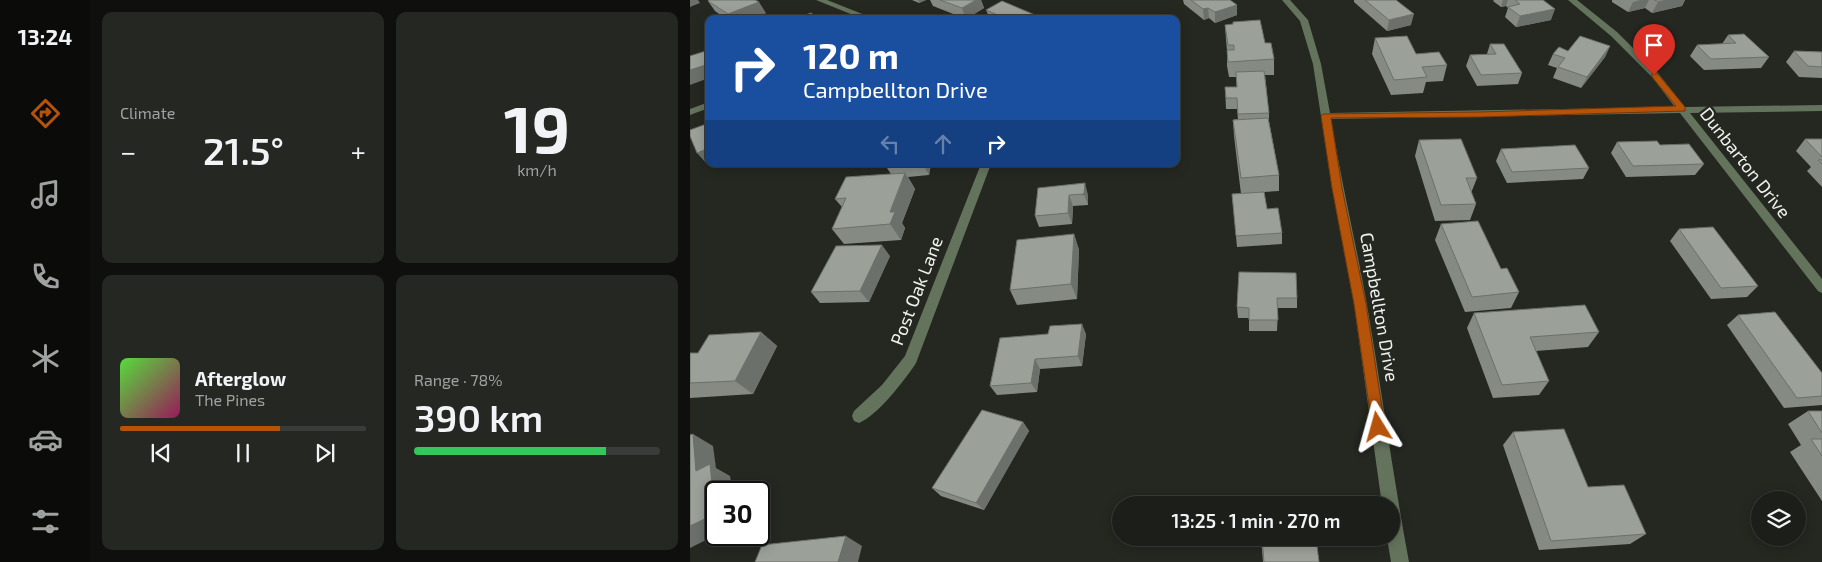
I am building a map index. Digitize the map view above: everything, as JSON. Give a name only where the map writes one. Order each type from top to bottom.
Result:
[{"type":"street","points":[[820,0],[859,15]]},
{"type":"street","name":"Campbellton Drive","points":[[1286,0],[1304,20],[1317,64],[1337,188],[1360,304],[1389,496]]},
{"type":"street","name":"Dunbarton Drive","points":[[1572,0],[1620,41],[1654,75],[1822,288]]},
{"type":"street","points":[[690,112],[705,106]]},
{"type":"street","points":[[1326,116],[1822,108]]},
{"type":"street","name":"Post Oak Lane","points":[[859,416],[883,395],[899,377],[911,359],[985,167]]},
{"type":"street","points":[[1397,546],[1400,562]]},
{"type":"building","points":[[709,0],[755,0],[759,2],[728,14]]},
{"type":"building","points":[[940,0],[976,0],[962,8]]},
{"type":"building","points":[[1191,0],[1230,0],[1237,5],[1215,12],[1208,8],[1203,9]]},
{"type":"building","points":[[1365,0],[1396,0],[1414,14],[1389,20]]},
{"type":"building","points":[[1515,0],[1543,0],[1555,9],[1520,16],[1508,7],[1520,4]]},
{"type":"building","points":[[1002,1],[1035,15],[998,15],[986,10]]},
{"type":"building","points":[[1260,20],[1265,43],[1271,43],[1274,59],[1228,62],[1227,50],[1234,50],[1234,45],[1228,45],[1225,25],[1233,24],[1233,22]]},
{"type":"building","points":[[1744,34],[1769,57],[1711,59],[1697,45],[1736,43],[1728,35]]},
{"type":"building","points":[[1407,36],[1416,54],[1439,52],[1447,65],[1422,67],[1427,77],[1394,80],[1375,38]]},
{"type":"building","points":[[1580,36],[1610,46],[1587,77],[1558,67],[1565,58],[1553,54],[1559,47],[1568,51]]},
{"type":"building","points":[[1490,44],[1504,44],[1522,73],[1481,75],[1470,55],[1496,54]]},
{"type":"building","points":[[705,51],[705,65],[690,70],[690,56]]},
{"type":"building","points":[[1794,51],[1822,52],[1822,67],[1808,66]]},
{"type":"building","points":[[1264,71],[1269,113],[1238,114],[1237,98],[1226,98],[1225,87],[1237,87],[1236,72]]},
{"type":"building","points":[[1268,118],[1279,175],[1241,178],[1233,120]]},
{"type":"building","points":[[705,124],[705,150],[697,153],[690,136],[690,130]]},
{"type":"building","points":[[1461,139],[1477,178],[1466,178],[1476,204],[1441,205],[1419,140]]},
{"type":"building","points":[[1805,139],[1822,139],[1822,157]]},
{"type":"building","points":[[1657,141],[1660,145],[1689,144],[1704,164],[1633,166],[1617,142]]},
{"type":"building","points":[[1575,145],[1589,168],[1512,172],[1501,149]]},
{"type":"building","points":[[905,173],[890,212],[895,212],[890,224],[832,229],[846,198],[835,199],[846,177]]},
{"type":"building","points":[[1085,183],[1084,194],[1069,195],[1068,213],[1035,216],[1038,188]]},
{"type":"building","points":[[1264,192],[1267,209],[1278,208],[1282,233],[1236,236],[1232,194]]},
{"type":"building","points":[[1478,221],[1501,269],[1507,268],[1519,292],[1472,297],[1441,224]]},
{"type":"building","points":[[1713,227],[1758,286],[1721,288],[1679,229]]},
{"type":"building","points":[[1074,234],[1071,284],[1010,290],[1017,240]]},
{"type":"building","points":[[882,245],[860,291],[811,292],[836,246]]},
{"type":"building","points":[[1239,272],[1296,273],[1297,298],[1277,298],[1278,320],[1249,320],[1249,308],[1237,307]]},
{"type":"building","points":[[1585,305],[1599,332],[1530,337],[1549,381],[1502,385],[1474,313]]},
{"type":"building","points":[[1775,312],[1822,373],[1822,396],[1797,398],[1738,315]]},
{"type":"building","points":[[1082,324],[1078,356],[1035,359],[1031,383],[990,386],[1000,338],[1048,334],[1050,326]]},
{"type":"building","points":[[761,332],[735,381],[690,383],[690,353],[698,353],[709,335]]},
{"type":"building","points":[[982,410],[1023,422],[976,503],[932,488]]},
{"type":"building","points":[[1808,411],[1822,411],[1822,433]]},
{"type":"building","points":[[1564,429],[1588,487],[1624,485],[1646,534],[1551,541],[1513,432]]},
{"type":"building","points":[[693,434],[696,471],[710,464],[712,481],[705,481],[705,519],[690,526],[690,435]]},
{"type":"building","points":[[1811,439],[1822,439],[1822,456]]},
{"type":"building","points":[[846,536],[838,562],[755,562],[762,546],[770,546],[770,544]]},
{"type":"building","points":[[1263,546],[1317,546],[1319,562],[1264,562]]},
{"type":"route","points":[[1378,427],[1360,304],[1337,188],[1326,116],[1480,115],[1682,109],[1654,75]]}]
